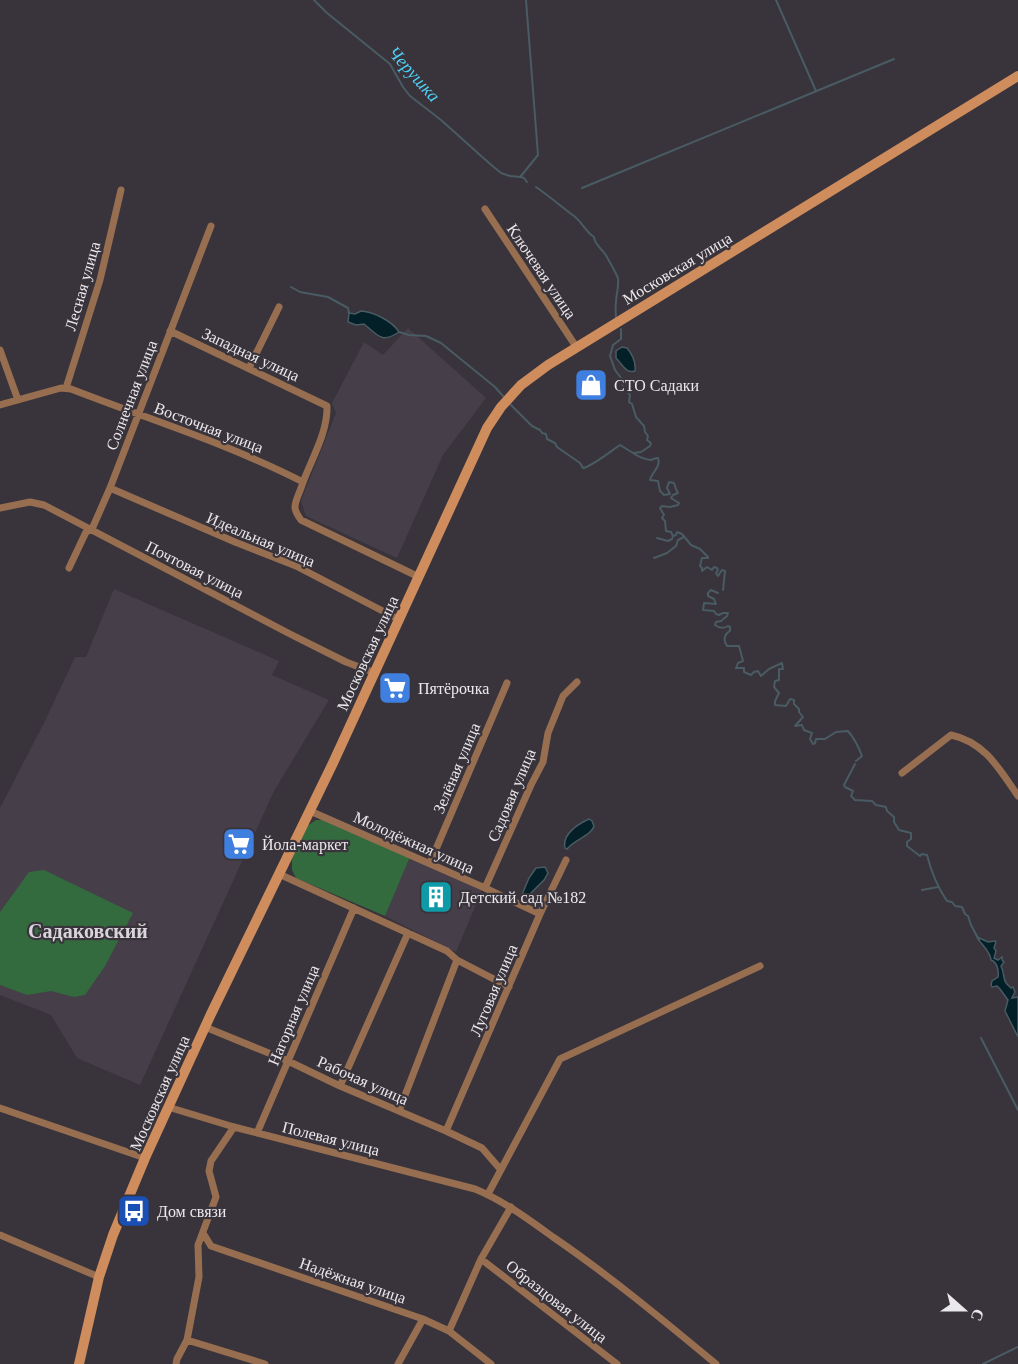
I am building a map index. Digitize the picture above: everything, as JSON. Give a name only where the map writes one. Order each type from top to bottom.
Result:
[{"type":"main road","name":"Московская улица","points":[[80,1364],[99,1277],[113,1235],[145,1158],[205,1027],[375,674],[487,428],[501,407],[521,385],[548,365],[1018,76]]},
{"type":"street","name":"Лесная улица","points":[[66,388],[100,280],[121,190]]},
{"type":"street","name":"Ключевая улица","points":[[485,209],[577,348]]},
{"type":"street","name":"Солнечная улица","points":[[69,568],[86,532],[92,529],[110,488],[211,226]]},
{"type":"street","points":[[249,369],[279,307]]},
{"type":"street","name":"Западная улица","points":[[170,331],[327,406],[319,442],[303,482]]},
{"type":"street","points":[[0,350],[18,400]]},
{"type":"street","points":[[0,405],[66,388]]},
{"type":"street","name":"Восточная улица","points":[[66,388],[263,462],[303,482]]},
{"type":"street","points":[[303,482],[295,507],[301,520],[419,577]]},
{"type":"street","name":"Идеальная улица","points":[[110,488],[296,566],[400,620]]},
{"type":"street","name":"Почтовая улица","points":[[0,508],[30,502],[44,504],[290,634],[375,674]]},
{"type":"street","name":"Садовая улица","points":[[485,888],[543,762],[548,733],[563,696],[577,682]]},
{"type":"street","name":"Зелёная улица","points":[[430,863],[507,683]]},
{"type":"street","points":[[902,772],[951,735],[962,737],[979,746],[995,763],[1018,796]]},
{"type":"street","name":"Молодёжная улица","points":[[310,811],[540,914]]},
{"type":"street","name":"Луговая улица","points":[[446,1131],[540,914],[566,860]]},
{"type":"street","points":[[279,874],[447,951],[457,960],[509,987]]},
{"type":"street","name":"Нагорная улица","points":[[257,1133],[354,908]]},
{"type":"street","points":[[340,1086],[408,933]]},
{"type":"street","points":[[399,1111],[457,960]]},
{"type":"street","points":[[488,1194],[560,1059],[760,966]]},
{"type":"street","name":"Рабочая улица","points":[[205,1027],[288,1061],[482,1148],[501,1170]]},
{"type":"street","name":"Полевая улица","points":[[168,1107],[234,1127],[488,1194],[570,1248],[655,1312],[716,1364]]},
{"type":"street","points":[[0,1108],[145,1158]]},
{"type":"street","points":[[176,1364],[187,1340],[199,1277],[198,1245],[216,1197],[210,1171],[211,1161],[234,1127]]},
{"type":"street","points":[[449,1330],[482,1259],[511,1207]]},
{"type":"street","name":"Надёжная улица","points":[[203,1233],[211,1246],[449,1330],[491,1364]]},
{"type":"street","points":[[0,1235],[99,1277]]},
{"type":"street","name":"Образцовая улица","points":[[482,1259],[617,1364]]},
{"type":"street","points":[[399,1364],[423,1319]]},
{"type":"street","points":[[187,1340],[265,1364]]},
{"type":"shaded area","points":[[408,328],[486,398],[443,455],[397,558],[306,516],[301,501],[336,413],[332,403],[364,342],[383,355]]},
{"type":"shaded area","points":[[114,589],[279,661],[272,675],[329,700],[274,791],[140,1085],[77,1058],[51,1015],[0,995],[0,808],[75,657],[86,657]]},
{"type":"shaded area","points":[[410,857],[482,890],[456,952],[385,916]]},
{"type":"green space","points":[[316,820],[324,820],[410,857],[385,916],[296,878],[292,870],[292,859],[307,826]]},
{"type":"green space","points":[[44,870],[133,913],[105,966],[85,995],[74,997],[51,991],[27,995],[0,985],[0,912],[29,872]]},
{"type":"water","points":[[361,311],[382,318],[399,332],[384,338],[376,335],[364,324],[356,325],[348,322],[349,313],[355,314]]},
{"type":"water","points":[[622,347],[627,348],[630,353],[635,371],[627,370],[616,358],[616,351]]},
{"type":"water","points":[[589,819],[594,826],[592,829],[567,849],[565,848],[568,834]]},
{"type":"water","points":[[545,867],[548,873],[544,880],[523,899],[521,897],[529,878],[536,868]]},
{"type":"water","points":[[977,937],[988,942],[996,942],[994,958],[998,960],[1002,957],[1004,962],[1001,966],[1005,980],[1015,992],[1012,998],[1018,997],[1018,1037],[1005,1011],[1008,1000],[997,986],[992,987],[991,985],[992,981],[998,977],[997,967]]},
{"type":"waterway","name":"Черушка","points":[[314,0],[390,64],[410,96],[501,173],[524,178],[527,182]]},
{"type":"waterway","points":[[521,176],[538,155],[526,0]]},
{"type":"waterway","points":[[776,0],[816,91]]},
{"type":"waterway","points":[[582,188],[894,59]]},
{"type":"waterway","name":"Черушка","points":[[536,187],[577,218],[605,254],[618,279],[616,318]]},
{"type":"waterway","points":[[291,287],[300,292],[328,297],[348,308],[349,313]]},
{"type":"waterway","name":"Черушка","points":[[621,329],[621,339],[613,345],[610,356],[623,387],[630,395],[629,402],[632,404],[636,417],[644,426],[648,436],[647,440],[651,443],[641,452],[633,453],[649,460],[658,458],[658,464],[650,480],[658,481],[660,491],[664,495],[670,494],[667,488],[669,482],[674,483],[678,493],[671,498],[679,503],[678,505],[660,508],[664,515],[662,518],[665,521],[666,531],[671,532],[673,536],[677,532],[682,534],[691,545],[700,549],[708,557],[702,558],[700,566],[702,571],[707,567],[712,570],[714,567],[718,570],[716,573],[718,576],[722,570],[725,571],[723,590]]},
{"type":"waterway","points":[[399,332],[426,336],[441,343],[503,396]]},
{"type":"waterway","points":[[511,405],[532,426],[546,434],[547,439],[580,463],[583,468],[620,445],[633,453]]},
{"type":"waterway","points":[[657,538],[668,541],[673,536]]},
{"type":"waterway","points":[[654,558],[667,553],[676,546],[678,540],[684,537]]},
{"type":"waterway","name":"Черушка","points":[[718,593],[711,590],[708,593],[716,604],[704,603],[703,610],[714,611],[719,615],[728,613],[715,625],[721,628],[730,627],[730,631],[725,636],[725,642],[727,646],[739,646],[743,661],[738,663],[736,668],[744,668],[744,672],[751,675],[758,671],[761,676],[782,663],[783,669],[779,669],[779,680],[775,681],[774,687],[779,693],[775,705],[786,706],[790,699],[794,700],[794,704],[803,717],[795,726],[802,725],[804,730],[812,733],[810,739],[813,744],[816,739],[825,739],[836,732],[848,731],[862,756],[856,761]]},
{"type":"waterway","name":"Черушка","points":[[855,764],[844,785],[853,791],[851,796],[855,800],[872,801],[876,805],[886,807],[894,817],[899,830],[911,833],[907,846],[920,856],[927,855],[935,879],[947,901],[962,907],[979,940]]},
{"type":"waterway","points":[[922,890],[938,887]]},
{"type":"waterway","points":[[981,1038],[1018,1110]]},
{"type":"waterway","points":[[983,1364],[1018,1347]]},
{"type":"place","name":"СТО Садаки","points":[[591,385]]},
{"type":"place","name":"Пятёрочка","points":[[395,688]]},
{"type":"place","name":"Йола-маркет","points":[[239,844]]},
{"type":"place","name":"Детский сад №182","points":[[436,897]]},
{"type":"place","name":"Дом связи","points":[[134,1211]]},
{"type":"district","name":"Садаковский","points":[[88,931]]}]
